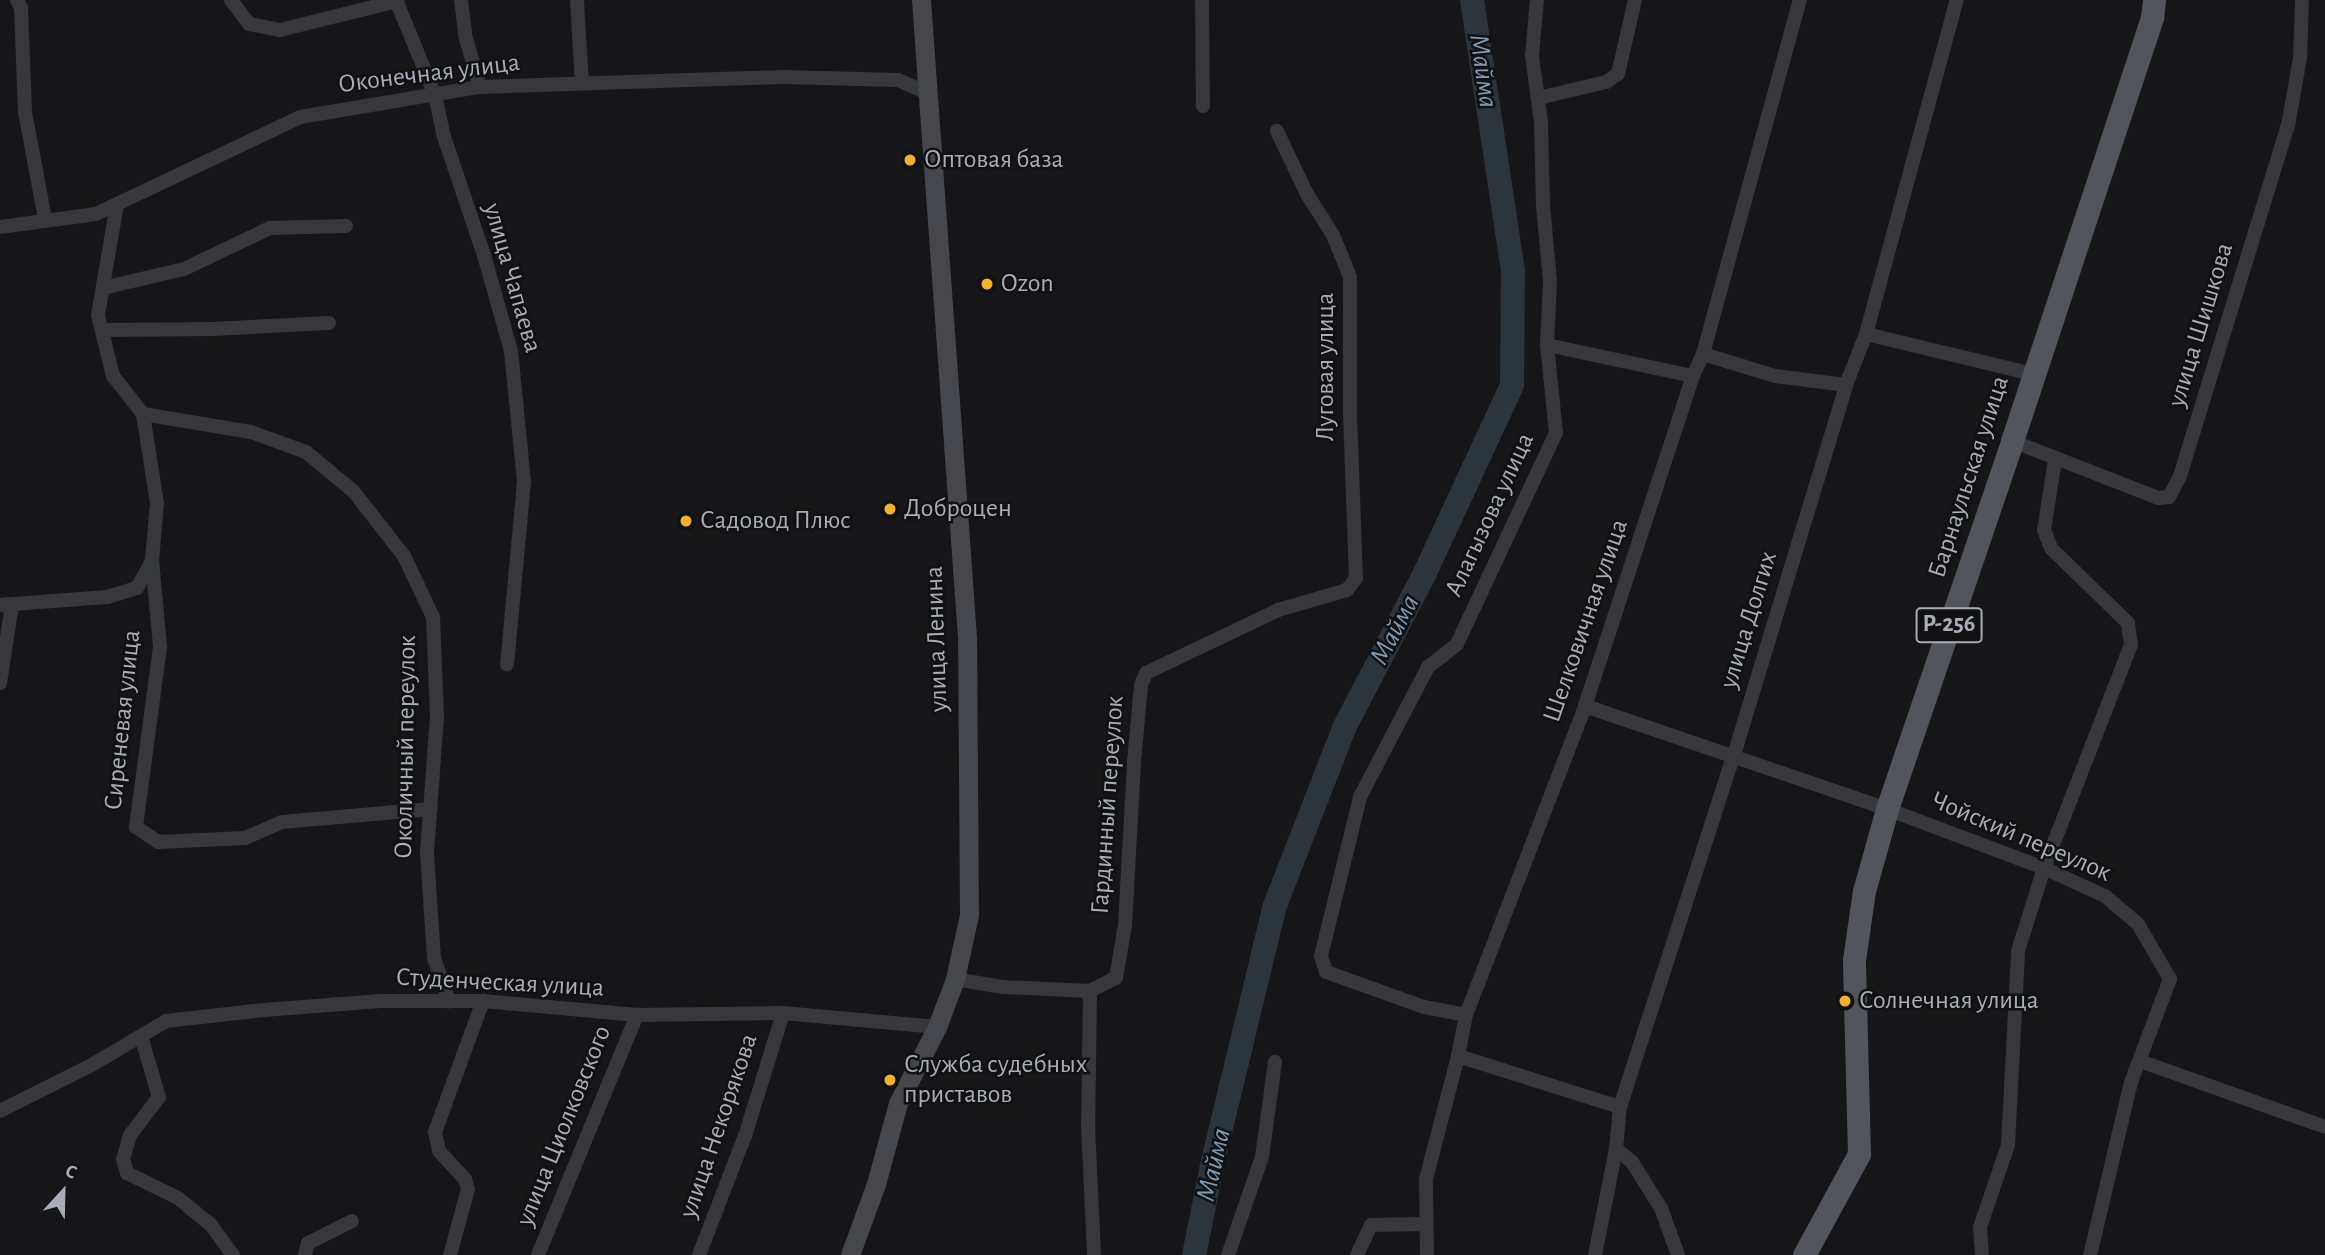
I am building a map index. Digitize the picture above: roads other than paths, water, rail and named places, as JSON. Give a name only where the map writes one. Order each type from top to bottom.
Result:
[{"type":"main road","name":"Барнаульская улица","points":[[1804,1255],[1859,1154],[1854,960],[1864,891],[1886,809],[2012,441],[2152,18],[2154,0]]},
{"type":"street","points":[[17,0],[21,8],[25,112],[45,219]]},
{"type":"street","points":[[231,0],[249,24],[279,30],[396,1]]},
{"type":"street","points":[[461,0],[465,35],[480,88]]},
{"type":"street","points":[[577,0],[582,83]]},
{"type":"street","name":"улица Ленина","points":[[850,1255],[876,1184],[898,1102],[937,1027],[955,979],[969,915],[967,637],[921,0]]},
{"type":"street","points":[[1202,0],[1203,106]]},
{"type":"street","name":"Алагызова улица","points":[[1466,1015],[1424,1007],[1326,972],[1321,956],[1360,797],[1428,667],[1457,644],[1556,433],[1547,345],[1550,281],[1538,98],[1532,55],[1537,0]]},
{"type":"street","points":[[1538,98],[1606,82],[1618,74],[1635,0]]},
{"type":"street","name":"Шелковичная улица","points":[[1427,1255],[1426,1179],[1466,1015],[1585,706],[1693,376],[1703,354],[1800,0]]},
{"type":"street","name":"улица Долгих","points":[[1595,1255],[1616,1149],[1620,1107],[1733,758],[1846,385],[1866,334],[1956,0]]},
{"type":"street","name":"улица Шишкова","points":[[2012,441],[2158,498],[2169,497],[2180,476],[2288,126],[2300,58],[2302,0]]},
{"type":"street","name":"улица Чапаева","points":[[396,1],[435,95],[443,134],[484,255],[511,351],[524,482],[507,664]]},
{"type":"street","name":"Оконечная улица","points":[[0,227],[96,214],[300,117],[480,88],[822,78],[898,80],[928,93]]},
{"type":"street","name":"Луговая улица","points":[[1277,131],[1307,194],[1333,235],[1350,277],[1349,411],[1356,578]]},
{"type":"street","points":[[117,204],[98,315],[113,376],[144,414]]},
{"type":"street","points":[[103,288],[184,269],[270,228],[346,226]]},
{"type":"street","points":[[102,330],[213,330],[329,323]]},
{"type":"street","points":[[1866,334],[2032,374]]},
{"type":"street","points":[[1547,345],[1693,376]]},
{"type":"street","points":[[1703,354],[1775,376],[1846,385]]},
{"type":"street","name":"Сиреневая улица","points":[[144,414],[157,503],[152,560],[160,647],[136,827],[158,842],[245,838],[282,822],[430,809]]},
{"type":"street","name":"Околичный переулок","points":[[144,414],[251,432],[306,452],[354,492],[404,556],[433,617],[437,716],[427,853],[434,958],[449,1001]]},
{"type":"street","points":[[1982,1255],[1980,1227],[2008,1145],[2018,951],[2045,868],[2131,645],[2128,623],[2051,548],[2044,530],[2055,460]]},
{"type":"street","points":[[0,683],[6,605],[107,597],[137,588],[152,560]]},
{"type":"street","name":"Гардинный переулок","points":[[1090,991],[1116,978],[1125,925],[1141,685],[1146,673],[1278,610],[1347,590],[1356,578]]},
{"type":"street","name":"Чойский переулок","points":[[1585,706],[1886,809],[2045,868],[2105,896],[2137,924],[2170,979],[2132,1082],[2090,1255]]},
{"type":"street","points":[[955,979],[1003,987],[1090,991],[1088,1126],[1094,1255]]},
{"type":"street","name":"Студенческая улица","points":[[0,1111],[166,1021],[252,1011],[381,1001],[483,1001],[636,1015],[783,1013],[937,1027]]},
{"type":"street","points":[[450,1255],[468,1189],[465,1179],[439,1150],[435,1132],[483,1001]]},
{"type":"street","name":"улица Некорякова","points":[[699,1255],[745,1136],[783,1013]]},
{"type":"street","name":"улица Циолковского","points":[[537,1255],[636,1015]]},
{"type":"street","points":[[141,1036],[159,1097],[130,1135],[123,1160],[127,1172],[178,1198],[211,1225],[233,1255]]},
{"type":"street","points":[[1458,1056],[1620,1107]]},
{"type":"street","points":[[2140,1061],[2325,1127]]},
{"type":"street","points":[[1228,1255],[1262,1157],[1275,1062]]},
{"type":"street","points":[[1616,1149],[1632,1162],[1661,1208],[1678,1255]]},
{"type":"street","points":[[305,1255],[308,1243],[352,1221]]},
{"type":"street","points":[[1357,1255],[1371,1225],[1425,1224]]},
{"type":"waterway","name":"Майма","points":[[1194,1255],[1213,1161],[1274,908],[1344,728],[1423,577],[1512,385],[1513,271],[1472,0]]},
{"type":"place","name":"Оптовая база","points":[[910,160]]},
{"type":"place","name":"Ozon","points":[[987,284]]},
{"type":"place","name":"Доброцен","points":[[890,509]]},
{"type":"place","name":"Садовод Плюс","points":[[686,521]]},
{"type":"place","name":"Солнечная улица","points":[[1845,1001]]},
{"type":"place","name":"Служба судебных приставов","points":[[890,1080]]}]
